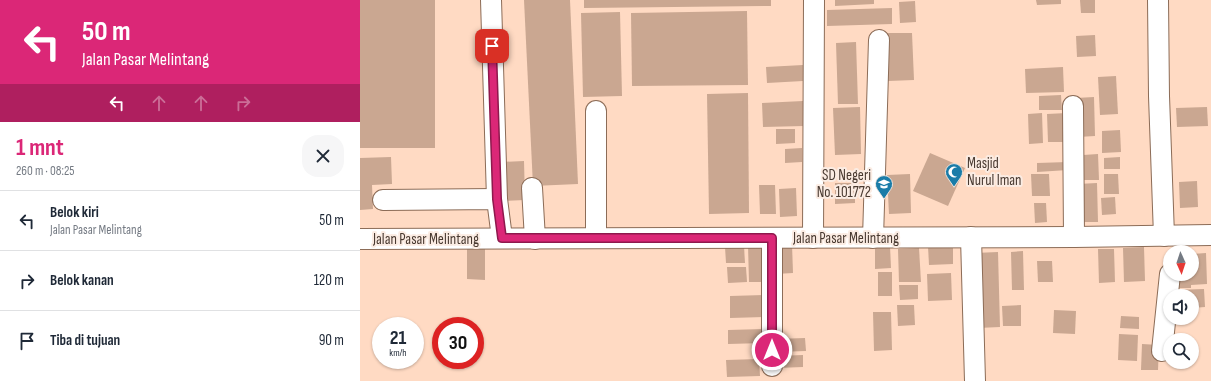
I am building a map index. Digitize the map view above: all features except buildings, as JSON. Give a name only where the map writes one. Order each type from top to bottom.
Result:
[{"type":"street","points":[[491,0],[497,199],[502,238]]},
{"type":"street","points":[[813,238],[814,0]]},
{"type":"street","points":[[1158,0],[1159,96],[1170,241]]},
{"type":"street","points":[[873,238],[879,40]]},
{"type":"street","points":[[1073,106],[1074,237]]},
{"type":"street","points":[[596,111],[596,238]]},
{"type":"street","points":[[532,188],[534,239]]},
{"type":"street","points":[[383,200],[497,199]]},
{"type":"street","name":"Jalan Pasar Melintang","points":[[360,239],[1074,237],[1170,241],[1211,235]]},
{"type":"street","points":[[971,237],[975,381]]},
{"type":"street","points":[[772,238],[772,366]]},
{"type":"street","points":[[1162,351],[1169,281]]},
{"type":"place","name":"Masjid Nurul Iman","points":[[954,187]]},
{"type":"place","name":"SD Negeri No. 101772","points":[[884,199]]},
{"type":"route","points":[[492,46],[497,199],[502,238],[772,238],[772,350]]}]
